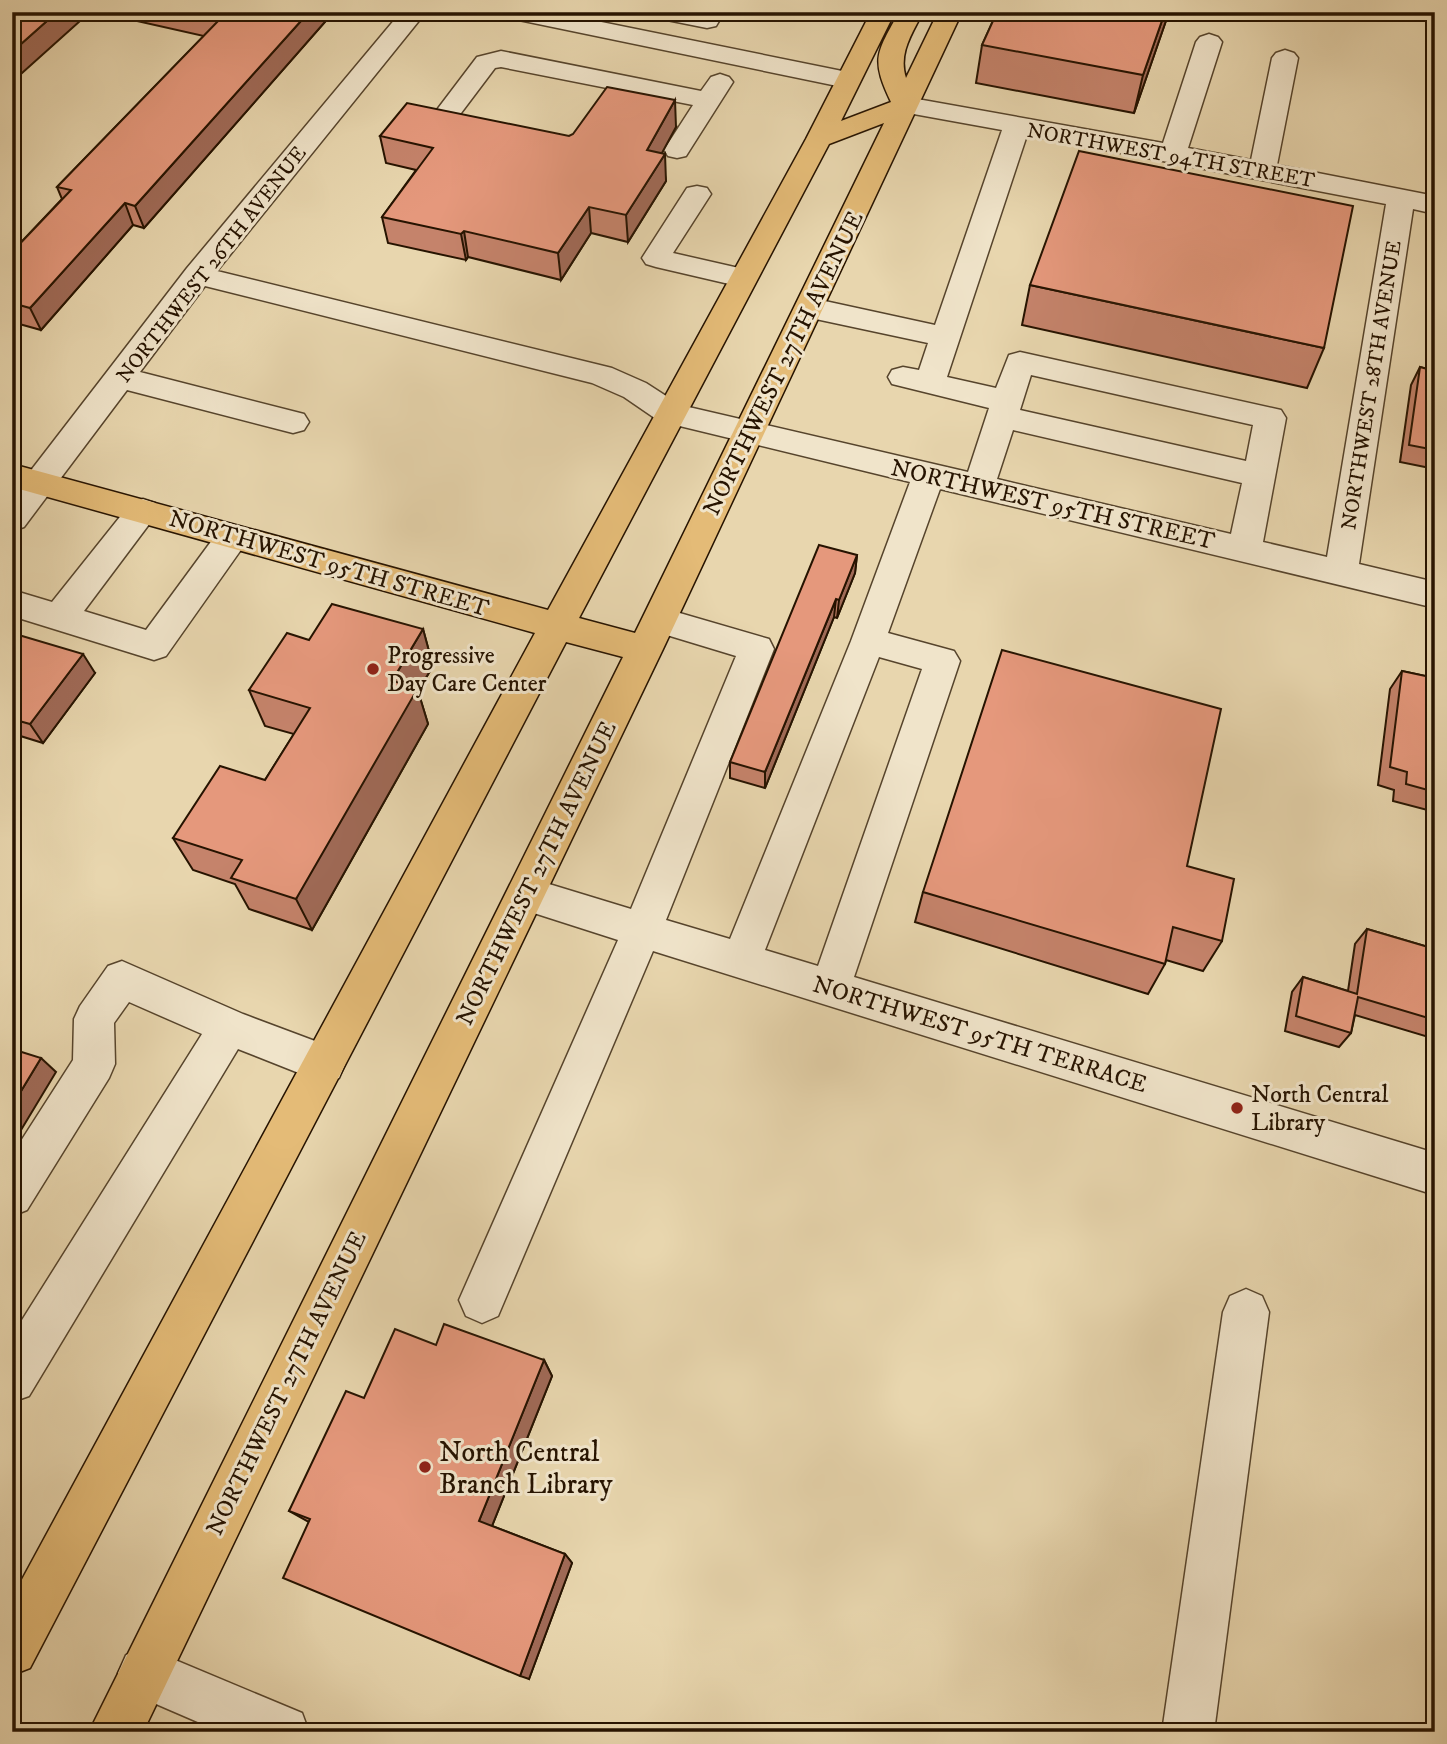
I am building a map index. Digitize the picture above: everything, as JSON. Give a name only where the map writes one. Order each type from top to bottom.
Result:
[{"type":"main road","points":[[12,1650],[742,278],[819,139],[884,12]]},
{"type":"main road","points":[[819,139],[906,105],[890,74],[887,60],[911,12]]},
{"type":"main road","name":"NORTHWEST 27TH AVENUE","points":[[115,1732],[653,634],[811,308],[950,12]]},
{"type":"main road","name":"NORTHWEST 95TH STREET","points":[[27,479],[557,626],[653,634]]},
{"type":"street","name":"NORTHWEST 26TH AVENUE","points":[[12,519],[27,479],[121,378],[198,275],[414,12]]},
{"type":"street","points":[[513,12],[847,80]]},
{"type":"street","points":[[662,12],[710,17],[690,48]]},
{"type":"street","points":[[1173,153],[1209,42]]},
{"type":"street","points":[[677,150],[736,57]]},
{"type":"street","points":[[1262,171],[1285,58]]},
{"type":"street","points":[[446,115],[486,62],[501,60],[708,100]]},
{"type":"street","name":"NORTHWEST 94TH STREET","points":[[906,105],[1016,127],[1173,153],[1435,205]]},
{"type":"street","points":[[1016,127],[946,337],[917,380],[1005,409],[1259,475]]},
{"type":"street","points":[[697,194],[656,258],[742,278]]},
{"type":"street","name":"NORTHWEST 28TH AVENUE","points":[[1341,573],[1401,198]]},
{"type":"street","points":[[198,275],[600,376],[635,390],[670,413]]},
{"type":"street","points":[[811,308],[946,337]]},
{"type":"street","points":[[979,486],[1020,362],[1270,418],[1245,550]]},
{"type":"street","points":[[121,378],[293,422]]},
{"type":"street","name":"NORTHWEST 95TH STREET","points":[[670,413],[1435,595]]},
{"type":"street","points":[[741,960],[868,641],[929,475]]},
{"type":"street","points":[[60,617],[143,511]]},
{"type":"street","points":[[12,603],[154,646],[233,537]]},
{"type":"street","points":[[482,1300],[642,930],[757,649],[653,634]]},
{"type":"street","points":[[830,988],[942,661],[868,641]]},
{"type":"street","name":"NORTHWEST 95TH TERRACE","points":[[526,894],[1435,1174]]},
{"type":"street","points":[[12,1195],[94,1064],[94,1019],[122,979],[229,1027],[324,1064]]},
{"type":"street","points":[[12,1379],[229,1027]]},
{"type":"street","points":[[1188,1732],[1246,1312]]},
{"type":"street","points":[[144,1673],[283,1732]]},
{"type":"building","points":[[12,12],[57,12],[12,52]]},
{"type":"building","points":[[189,12],[309,12],[135,206],[125,203],[30,308],[12,303],[12,252],[71,190],[57,187],[220,19]]},
{"type":"building","points":[[997,12],[1165,12],[1143,75],[982,45]]},
{"type":"building","points":[[607,87],[675,100],[647,150],[665,154],[626,215],[589,207],[558,253],[464,231],[461,234],[382,217],[433,148],[380,136],[407,103],[569,136]]},
{"type":"building","points":[[1079,151],[1353,206],[1324,348],[1030,285]]},
{"type":"building","points":[[1420,367],[1435,371],[1435,450],[1409,445]]},
{"type":"building","points":[[819,545],[857,555],[839,600],[836,599],[765,772],[730,762]]},
{"type":"building","points":[[332,604],[423,629],[392,681],[418,688],[296,899],[231,878],[242,860],[173,838],[220,766],[265,780],[310,708],[249,690],[287,633],[309,640]]},
{"type":"building","points":[[12,633],[83,654],[30,724],[12,719]]},
{"type":"building","points":[[1002,650],[1221,709],[1187,866],[1234,879],[1222,941],[1173,927],[1165,964],[923,892]]},
{"type":"building","points":[[1402,671],[1435,678],[1435,792],[1406,784],[1407,772],[1390,767]]},
{"type":"building","points":[[1367,929],[1435,949],[1435,1020],[1358,997],[1351,1033],[1296,1016],[1303,977],[1357,994]]},
{"type":"building","points":[[12,1049],[41,1058],[12,1106]]},
{"type":"building","name":"North Central Branch Library","points":[[444,1324],[544,1360],[479,1521],[565,1554],[520,1676],[283,1578],[310,1519],[289,1511],[346,1391],[364,1398],[395,1329],[436,1345]]},
{"type":"place","name":"Progressive Day Care Center","points":[[373,669]]},
{"type":"place","name":"North Central Library","points":[[1237,1108]]},
{"type":"place","name":"North Central Branch Library","points":[[425,1467]]}]
